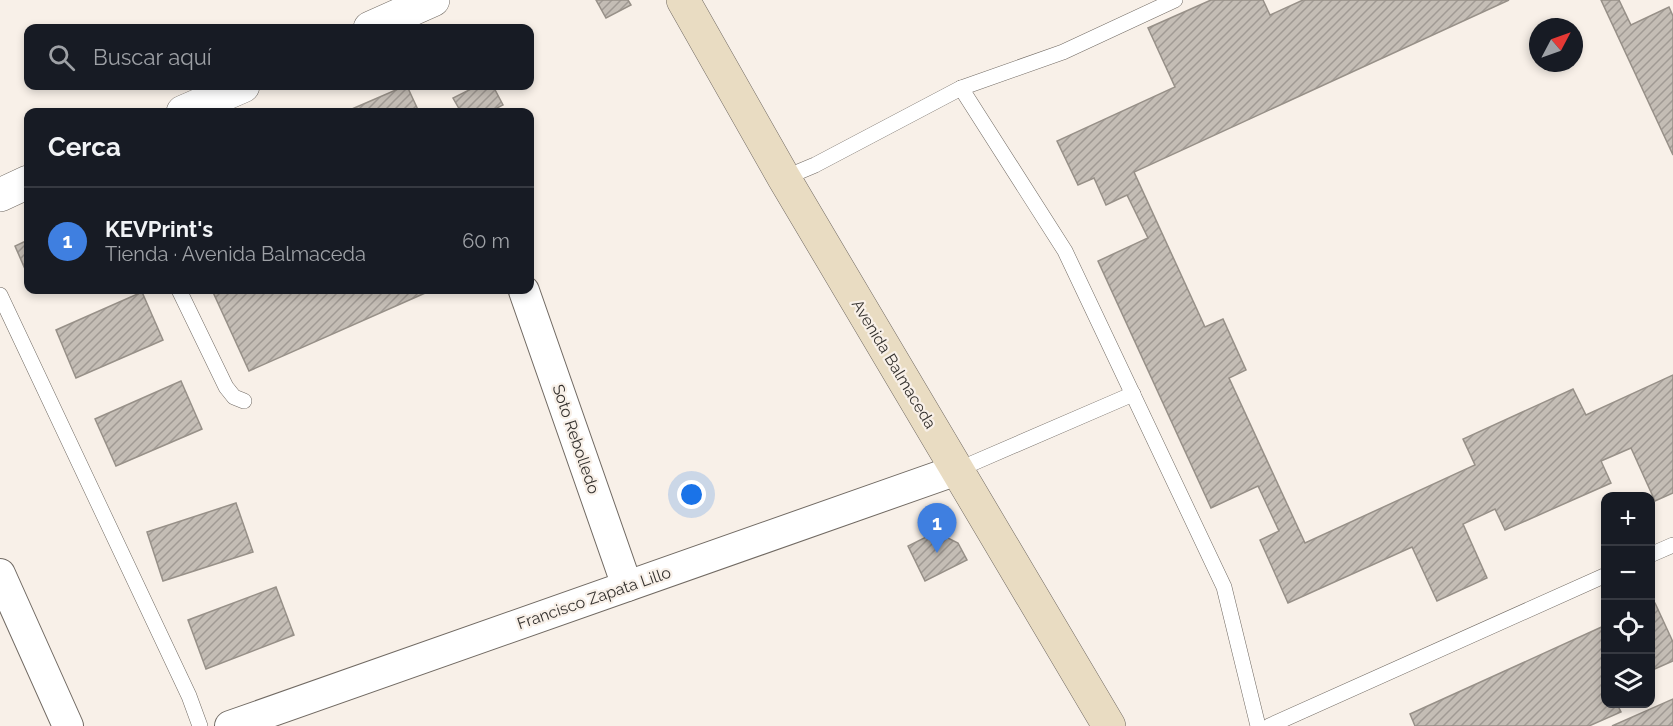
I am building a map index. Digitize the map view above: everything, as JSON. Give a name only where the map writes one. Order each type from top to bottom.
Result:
[{"type":"main road","name":"Avenida Balmaceda","points":[[683,0],[783,178],[1109,726]]},
{"type":"street","points":[[379,24],[433,0]]},
{"type":"street","points":[[192,108],[234,90]]},
{"type":"street","points":[[0,195],[24,184]]},
{"type":"street","name":"Soto Rebolledo","points":[[525,294],[627,586]]},
{"type":"street","name":"Francisco Zapata Lillo","points":[[230,726],[957,470]]},
{"type":"street","points":[[0,574],[68,726]]},
{"type":"lane","points":[[783,178],[815,165],[961,88],[1063,52],[1175,0]]},
{"type":"lane","points":[[961,88],[1065,251],[1224,587],[1258,726]]},
{"type":"lane","points":[[181,294],[226,387],[234,397],[244,401]]},
{"type":"lane","points":[[0,295],[189,696],[201,726]]},
{"type":"lane","points":[[957,470],[1133,394]]},
{"type":"lane","points":[[1655,553],[1673,545]]},
{"type":"lane","points":[[1269,726],[1601,577]]},
{"type":"building","points":[[596,0],[628,0],[631,5],[606,18]]},
{"type":"building","points":[[1211,0],[1263,0],[1270,15],[1303,0],[1509,0],[1134,172],[1205,327],[1223,319],[1246,370],[1229,378],[1305,543],[1475,465],[1463,439],[1573,389],[1586,415],[1673,375],[1673,493],[1655,501],[1655,492],[1651,492],[1631,448],[1601,461],[1611,483],[1505,530],[1495,509],[1463,524],[1487,578],[1437,601],[1412,547],[1288,603],[1260,540],[1279,531],[1258,486],[1211,508],[1098,261],[1148,238],[1127,195],[1106,205],[1094,178],[1078,185],[1057,141],[1175,87],[1148,28]]},
{"type":"building","points":[[1601,0],[1619,0],[1631,25],[1669,7],[1673,16],[1673,155]]},
{"type":"building","points":[[396,90],[409,90],[417,108],[354,108]]},
{"type":"building","points":[[469,90],[495,90],[503,105],[497,108],[459,108],[453,98]]},
{"type":"building","points":[[24,242],[24,267],[15,246]]},
{"type":"building","points":[[137,294],[143,294],[163,340],[76,378],[56,330]]},
{"type":"building","points":[[214,294],[423,294],[249,371]]},
{"type":"building","points":[[181,381],[202,429],[116,466],[95,419]]},
{"type":"building","points":[[236,503],[253,552],[163,581],[147,532]]},
{"type":"building","points":[[936,532],[958,543],[967,560],[925,581],[908,546]]},
{"type":"building","points":[[276,587],[294,635],[206,669],[188,620]]},
{"type":"building","points":[[1655,603],[1673,642],[1673,661],[1655,669]]},
{"type":"building","points":[[1601,627],[1601,708],[1619,708],[1621,712],[1589,726],[1415,726],[1410,714]]},
{"type":"building","points":[[1673,699],[1673,726],[1612,726],[1655,708]]},
{"type":"place","name":"KEVPrint's","points":[[937,553]]}]
